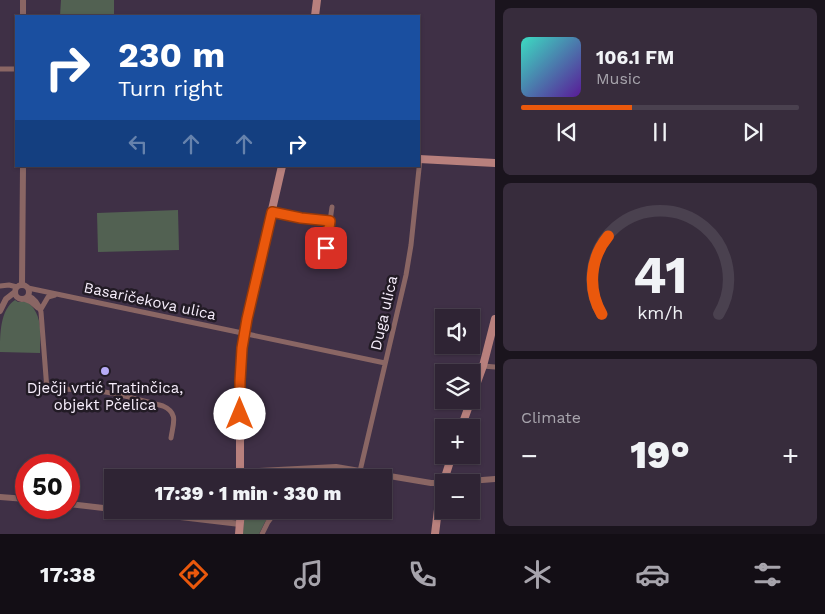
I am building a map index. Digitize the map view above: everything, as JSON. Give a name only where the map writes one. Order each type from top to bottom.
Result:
[{"type":"main road","points":[[315,15],[317,0]]},
{"type":"main road","points":[[420,159],[495,163]]},
{"type":"main road","points":[[240,469],[242,348],[282,167]]},
{"type":"main road","points":[[480,374],[495,319]]},
{"type":"main road","points":[[239,534],[240,519]]},
{"type":"main road","points":[[435,534],[437,519]]},
{"type":"street","points":[[23,0],[23,15]]},
{"type":"street","points":[[0,69],[15,69]]},
{"type":"street","points":[[23,167],[18,290],[21,299],[28,294]]},
{"type":"street","name":"Duga ulica","points":[[360,469],[409,260],[419,167]]},
{"type":"street","points":[[323,266],[332,208]]},
{"type":"street","points":[[272,212],[330,221]]},
{"type":"street","points":[[0,286],[18,290]]},
{"type":"street","points":[[0,309],[6,299],[25,286],[28,294],[41,310]]},
{"type":"street","points":[[0,294],[2,300],[0,309]]},
{"type":"street","name":"Basaričekova ulica","points":[[28,294],[57,294],[385,363]]},
{"type":"street","points":[[57,294],[48,297],[41,310],[47,390],[71,389],[104,392],[163,406],[172,411],[174,416],[171,438]]},
{"type":"street","points":[[483,366],[495,367]]},
{"type":"street","points":[[305,469],[336,467],[348,469]]},
{"type":"street","points":[[392,476],[435,482]]},
{"type":"street","points":[[480,480],[495,479]]},
{"type":"street","points":[[0,497],[15,498]]},
{"type":"street","points":[[80,505],[104,508]]},
{"type":"street","points":[[198,519],[240,524]]},
{"type":"street","points":[[262,534],[270,519]]},
{"type":"green space","points":[[61,0],[114,0],[114,15],[60,15]]},
{"type":"green space","points":[[178,210],[179,250],[98,252],[97,213]]},
{"type":"green space","points":[[15,300],[18,302],[26,301],[36,312],[40,325],[40,353],[0,352],[4,316],[10,304]]},
{"type":"green space","points":[[244,519],[267,519],[259,534],[243,534]]},
{"type":"place","name":"Dječji vrtić Tratinčica, objekt Pčelica","points":[[105,371]]},
{"type":"route","points":[[240,414],[242,348],[272,212],[330,221],[326,248]]}]
